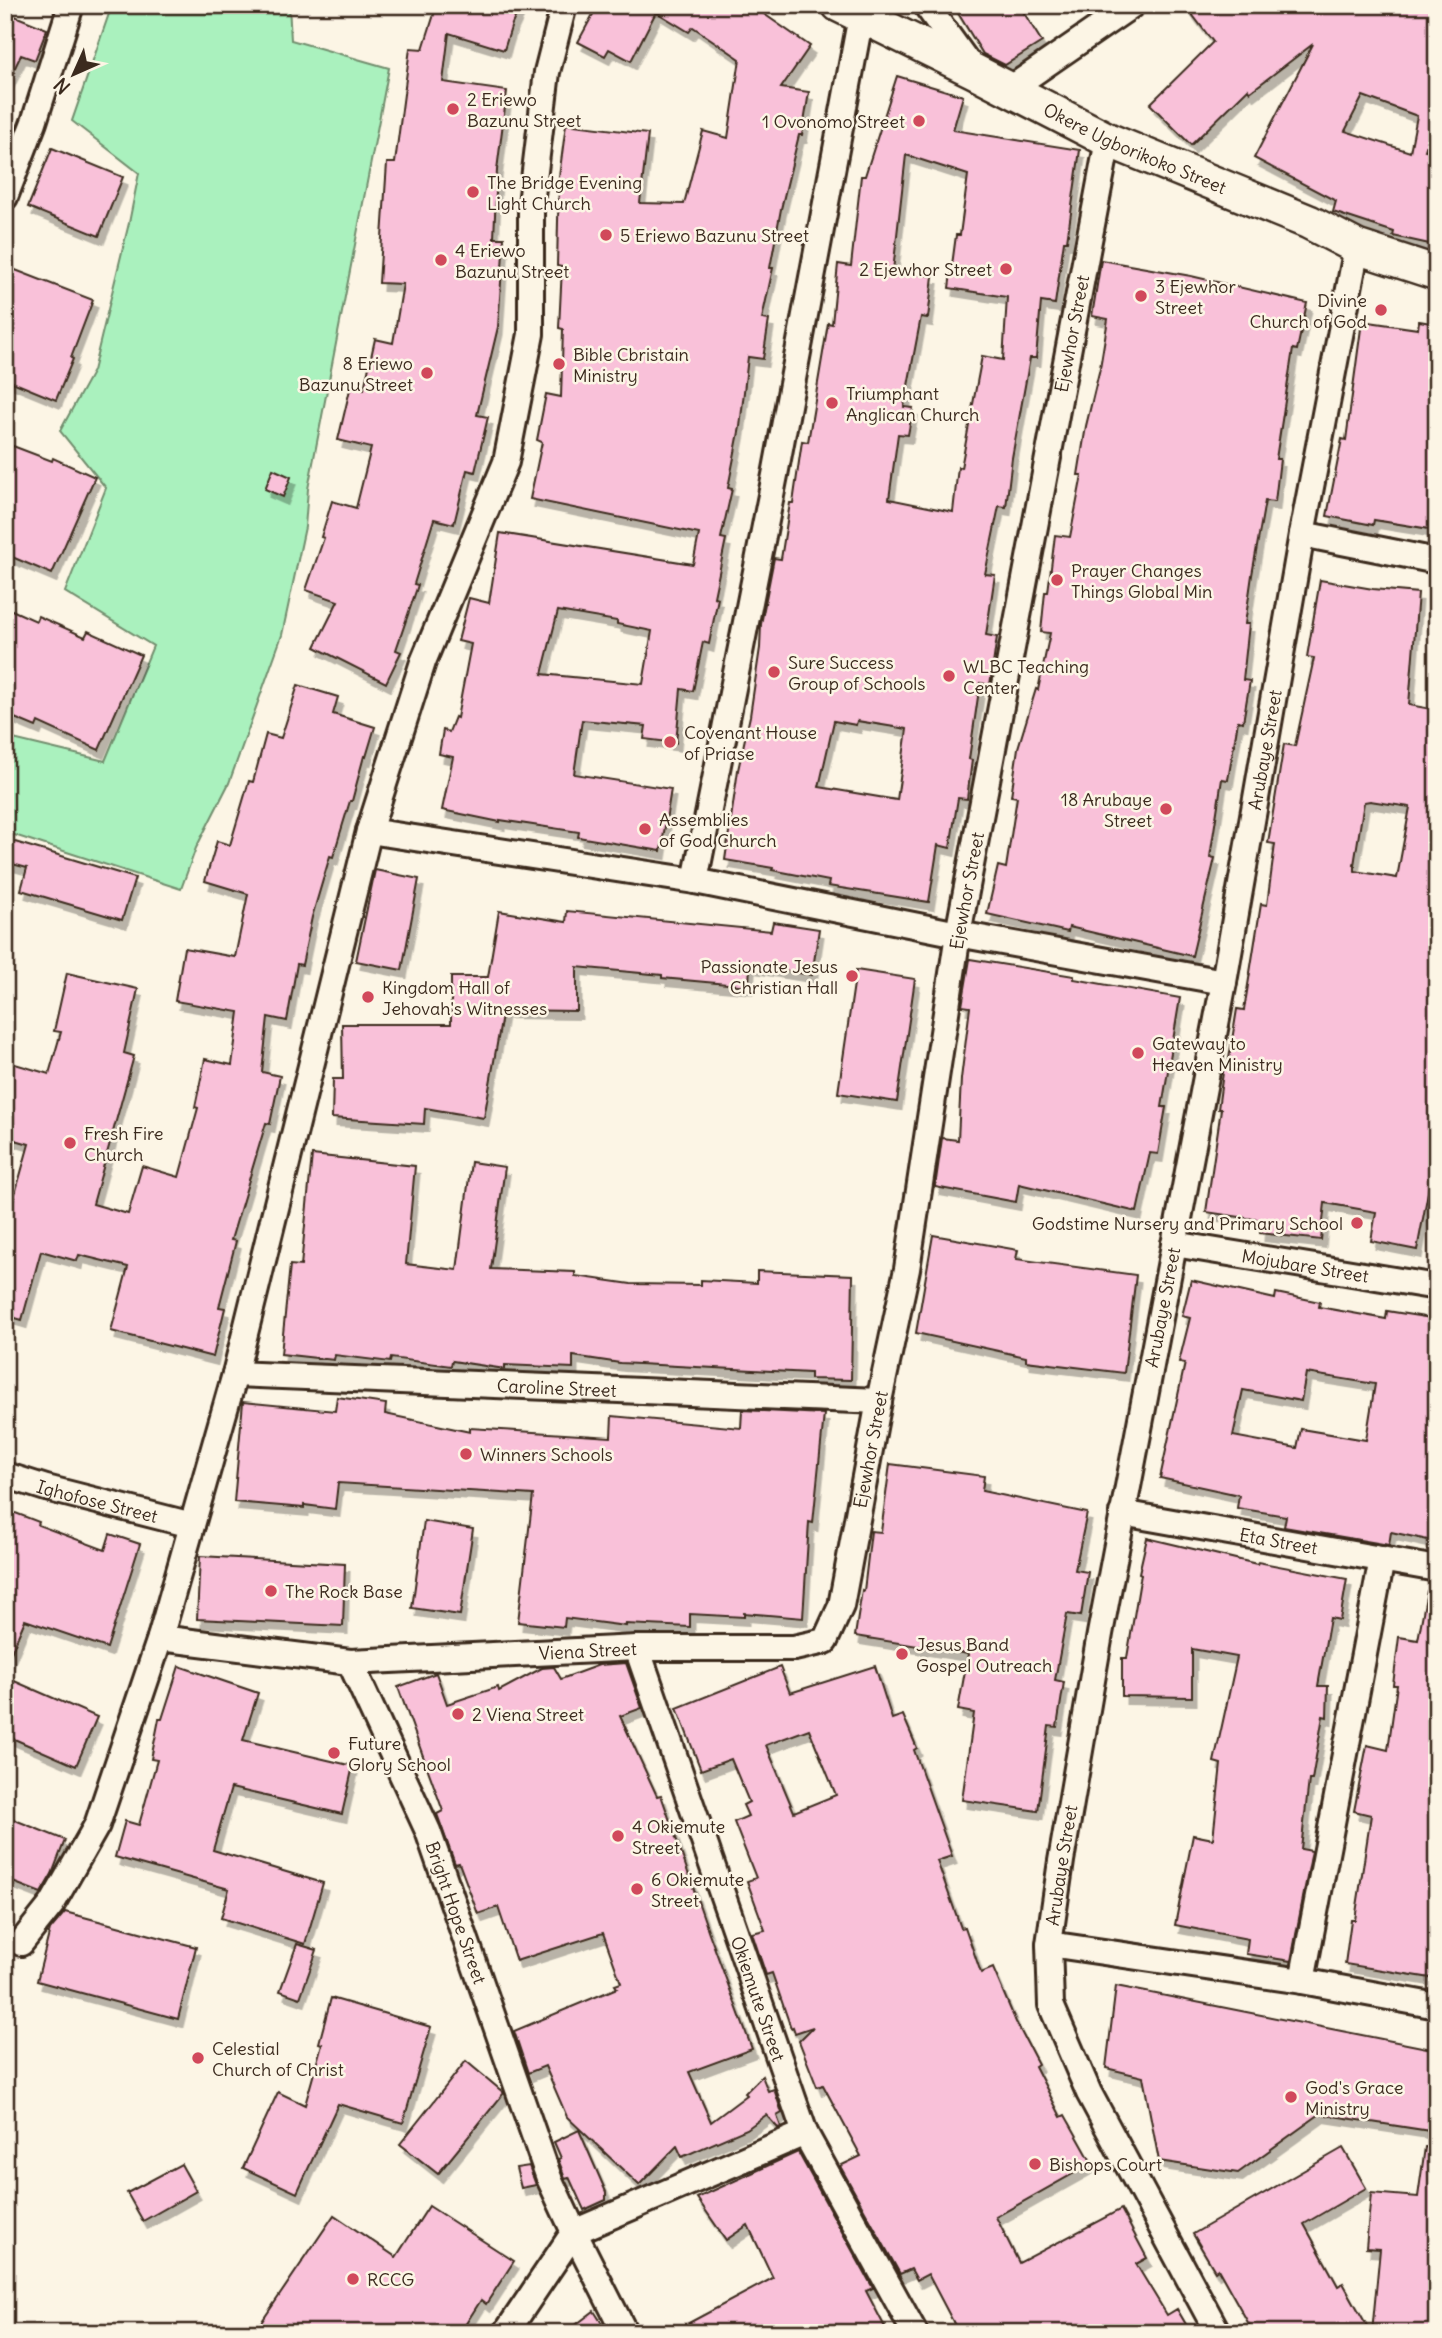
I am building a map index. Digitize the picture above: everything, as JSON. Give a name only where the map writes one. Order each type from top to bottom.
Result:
[{"type":"street","points":[[5,197],[34,122],[71,5]]},
{"type":"street","points":[[21,1943],[52,1904],[97,1825],[160,1638],[235,1374],[369,831],[422,662],[506,462],[531,334],[531,204],[547,72],[564,5]]},
{"type":"street","points":[[926,5],[974,71]]},
{"type":"street","points":[[1010,89],[1132,5]]},
{"type":"street","points":[[695,881],[778,461],[850,10]]},
{"type":"street","name":"Okere Ugborikoko Street","points":[[850,10],[1108,140],[1309,222],[1357,247],[1437,273]]},
{"type":"street","name":"Ejewhor Street","points":[[825,1641],[841,1606],[879,1401],[907,1269],[958,934],[1108,140]]},
{"type":"street","name":"Arubaye Street","points":[[1219,2333],[1083,2080],[1051,2005],[1049,1944],[1122,1513],[1224,982],[1302,534],[1357,247]]},
{"type":"street","points":[[1302,534],[1437,561]]},
{"type":"street","points":[[369,831],[695,881],[958,934],[1224,982]]},
{"type":"street","name":"Mojubare Street","points":[[1174,1244],[1437,1287]]},
{"type":"street","name":"Caroline Street","points":[[235,1374],[879,1401]]},
{"type":"street","name":"Ighofose Street","points":[[5,1475],[192,1525]]},
{"type":"street","name":"Eta Street","points":[[1122,1513],[1437,1569]]},
{"type":"street","points":[[1302,1982],[1382,1559]]},
{"type":"street","points":[[160,1638],[350,1662]]},
{"type":"street","name":"Viena Street","points":[[350,1662],[637,1648],[794,1648],[825,1641]]},
{"type":"street","name":"Okiemute Street","points":[[637,1648],[805,2133],[915,2333]]},
{"type":"street","name":"Bright Hope Street","points":[[350,1662],[428,1831],[549,2178],[625,2333]]},
{"type":"street","points":[[1049,1944],[1302,1982],[1437,2006]]},
{"type":"street","points":[[506,2333],[574,2232],[805,2133]]},
{"type":"green space","points":[[112,5],[289,5],[291,40],[389,68],[308,489],[305,527],[282,635],[229,783],[196,848],[181,889],[5,832],[5,737],[105,761],[153,646],[65,592],[106,488],[60,431],[93,371],[139,173],[72,121]]},
{"type":"building","points":[[437,5],[521,5],[504,50],[449,33],[443,82],[507,91],[497,170],[494,238],[504,238],[498,327],[477,415],[488,417],[475,472],[467,470],[454,524],[434,519],[414,584],[418,585],[396,650],[401,652],[386,683],[315,647],[338,601],[306,590],[324,538],[321,537],[332,501],[356,508],[371,448],[338,440],[351,385],[364,389],[375,339],[393,343],[403,284],[379,283],[387,163],[395,163],[410,48],[423,49]]},
{"type":"building","points":[[598,5],[751,5],[810,46],[781,88],[809,92],[802,135],[799,135],[781,209],[770,268],[773,268],[762,319],[769,320],[763,359],[748,357],[740,427],[728,488],[732,489],[721,538],[726,539],[714,597],[718,598],[709,644],[703,642],[693,691],[681,689],[676,743],[644,739],[646,726],[582,720],[574,774],[671,789],[661,851],[578,837],[579,832],[500,822],[442,810],[453,757],[439,754],[443,730],[449,732],[455,717],[457,718],[471,644],[458,641],[469,598],[489,603],[500,533],[693,564],[699,534],[530,499],[542,442],[537,440],[546,394],[561,397],[563,329],[559,328],[562,267],[557,266],[559,177],[566,124],[648,134],[640,203],[684,204],[703,131],[728,138],[740,59],[693,27],[689,32],[656,12],[631,61],[609,49],[605,56],[578,42]],"holes":[[[558,611],[617,621],[617,624],[652,631],[643,684],[542,674]]]},
{"type":"building","points":[[953,5],[1019,5],[1042,42],[1005,65],[983,54]]},
{"type":"building","points":[[1185,5],[1437,5],[1437,123],[1434,122],[1425,150],[1437,152],[1437,231],[1434,245],[1393,236],[1394,232],[1333,212],[1336,201],[1254,158],[1313,44],[1250,92],[1248,89],[1191,145],[1150,104],[1213,42]],"holes":[[[1363,96],[1417,116],[1410,152],[1345,131]]]},
{"type":"building","points":[[5,12],[47,29],[35,60],[21,55],[5,88]]},
{"type":"building","points":[[897,76],[963,96],[953,130],[1080,150],[1055,304],[1041,302],[1036,358],[1030,358],[1006,507],[999,506],[985,574],[995,575],[986,635],[997,637],[990,685],[980,683],[969,759],[972,760],[967,799],[958,798],[950,848],[938,845],[929,902],[828,886],[829,881],[725,860],[738,770],[750,716],[761,624],[774,558],[781,559],[802,441],[808,442],[828,323],[832,324],[838,264],[851,266],[861,176],[865,176]],"holes":[[[906,155],[968,175],[949,288],[1007,297],[1003,360],[982,356],[961,468],[958,467],[953,512],[889,499],[898,434],[908,435],[913,408],[904,407],[921,317],[928,318],[933,276],[893,271]],[[834,721],[856,725],[857,721],[907,729],[897,800],[819,787]]]},
{"type":"building","points":[[52,148],[123,177],[99,236],[28,207]]},
{"type":"building","points":[[1101,260],[1191,276],[1307,303],[1297,350],[1293,349],[1276,459],[1280,459],[1275,502],[1265,501],[1252,575],[1245,624],[1249,624],[1243,680],[1250,681],[1243,722],[1238,721],[1228,780],[1222,779],[1210,857],[1215,858],[1192,956],[1069,927],[1068,932],[987,914],[998,866],[1006,868],[1017,797],[1011,796],[1018,748],[1036,689],[1038,690],[1050,633],[1041,632],[1055,535],[1070,537],[1082,475],[1078,475],[1086,426],[1108,319],[1092,316]]},
{"type":"building","points":[[5,266],[93,300],[56,400],[5,379]]},
{"type":"building","points":[[1362,321],[1418,329],[1419,321],[1437,324],[1437,525],[1431,524],[1430,529],[1374,520],[1373,525],[1327,516],[1342,439],[1346,440]]},
{"type":"building","points":[[5,443],[52,461],[53,458],[95,477],[52,574],[5,554]]},
{"type":"building","points":[[273,469],[291,477],[283,497],[265,489]]},
{"type":"building","points":[[1320,580],[1418,593],[1409,705],[1437,710],[1437,1145],[1417,1250],[1371,1241],[1376,1212],[1325,1203],[1321,1240],[1260,1233],[1261,1220],[1206,1212],[1221,1109],[1218,1109],[1224,1065],[1228,1065],[1237,1009],[1244,1010],[1261,904],[1267,905],[1275,844],[1268,843],[1284,744],[1295,746],[1314,658],[1307,657]],"holes":[[[1364,802],[1410,807],[1397,878],[1355,871]]]},
{"type":"building","points":[[5,607],[36,621],[38,616],[85,637],[88,631],[141,655],[99,750],[38,722],[36,727],[5,714]]},
{"type":"building","points":[[298,685],[338,697],[333,714],[375,727],[333,857],[330,856],[312,917],[302,965],[297,964],[287,1021],[268,1017],[262,1072],[280,1076],[270,1124],[266,1123],[231,1240],[236,1241],[219,1307],[225,1308],[213,1357],[111,1331],[128,1267],[79,1255],[77,1261],[41,1251],[22,1320],[5,1315],[5,1230],[29,1144],[5,1137],[5,1061],[49,1074],[61,1032],[54,1031],[67,973],[138,989],[124,1053],[134,1056],[93,1204],[128,1214],[142,1166],[179,1177],[198,1108],[195,1107],[205,1059],[232,1065],[239,1012],[175,1001],[184,948],[235,957],[248,894],[205,881],[217,841],[230,845],[249,781],[253,782],[266,734],[281,738]]},
{"type":"building","points":[[5,839],[135,878],[122,920],[21,890],[27,868],[5,862]]},
{"type":"building","points":[[375,870],[419,879],[402,970],[356,961]]},
{"type":"building","points":[[499,911],[566,922],[567,911],[771,931],[773,922],[819,929],[812,975],[750,965],[749,986],[577,967],[577,1011],[503,1010],[484,1118],[425,1108],[424,1124],[332,1118],[333,1079],[343,1079],[342,1024],[451,1024],[451,977],[488,977]]},
{"type":"building","points":[[970,959],[1074,976],[1074,979],[1180,998],[1162,1107],[1166,1107],[1158,1154],[1150,1153],[1137,1212],[1019,1184],[1016,1202],[935,1187],[942,1138],[958,1140],[961,1079],[970,1007],[962,1006]]},
{"type":"building","points":[[856,970],[915,979],[897,1102],[838,1093]]},
{"type":"building","points":[[312,1155],[415,1166],[406,1264],[457,1270],[471,1162],[505,1167],[491,1269],[575,1272],[575,1276],[631,1284],[701,1285],[701,1280],[757,1283],[757,1271],[853,1275],[851,1380],[810,1379],[810,1373],[620,1363],[573,1356],[573,1368],[505,1365],[505,1369],[452,1361],[451,1366],[391,1358],[390,1362],[335,1355],[334,1360],[281,1354],[290,1265],[301,1266]]},
{"type":"building","points":[[933,1235],[1018,1250],[1016,1259],[1136,1275],[1124,1373],[1026,1361],[1026,1357],[916,1333]]},
{"type":"building","points":[[1191,1280],[1275,1299],[1276,1293],[1320,1302],[1319,1307],[1386,1319],[1387,1311],[1437,1321],[1437,1542],[1391,1532],[1389,1545],[1284,1527],[1286,1516],[1237,1508],[1239,1495],[1160,1478],[1185,1363],[1179,1362],[1190,1318],[1182,1316]],"holes":[[[1306,1373],[1375,1384],[1366,1440],[1301,1429],[1297,1448],[1233,1436],[1243,1390],[1301,1401]]]},
{"type":"building","points":[[337,1397],[386,1404],[385,1414],[470,1432],[470,1428],[611,1437],[612,1416],[741,1428],[742,1410],[824,1414],[813,1523],[809,1522],[803,1618],[744,1613],[744,1617],[690,1614],[690,1627],[626,1626],[565,1618],[564,1627],[518,1622],[533,1495],[338,1483],[335,1509],[234,1502],[243,1402],[335,1411]]},
{"type":"building","points":[[890,1464],[984,1476],[982,1491],[1087,1513],[1075,1570],[1088,1572],[1081,1616],[1067,1614],[1055,1680],[1064,1682],[1057,1727],[1049,1726],[1038,1811],[962,1800],[974,1713],[958,1710],[968,1654],[855,1636],[862,1590],[864,1591],[871,1531],[881,1532]]},
{"type":"building","points":[[5,1509],[39,1522],[38,1525],[105,1550],[110,1534],[140,1544],[107,1648],[25,1620],[5,1667]]},
{"type":"building","points":[[424,1521],[473,1529],[460,1615],[412,1608]]},
{"type":"building","points":[[1147,1538],[1257,1564],[1258,1562],[1347,1579],[1340,1620],[1330,1618],[1318,1686],[1328,1686],[1327,1717],[1323,1716],[1312,1780],[1309,1780],[1301,1849],[1312,1851],[1291,1961],[1246,1954],[1248,1939],[1175,1925],[1193,1835],[1213,1839],[1221,1764],[1214,1762],[1237,1657],[1192,1649],[1192,1697],[1122,1696],[1122,1658],[1127,1658],[1141,1574],[1139,1573]]},
{"type":"building","name":"The Rock Base","points":[[200,1556],[345,1564],[343,1626],[197,1619]]},
{"type":"building","points":[[1427,1591],[1437,1592],[1437,1979],[1345,1964],[1351,1920],[1355,1920],[1371,1815],[1354,1811],[1367,1745],[1388,1750],[1397,1685],[1393,1685],[1399,1637],[1418,1640]]},
{"type":"building","points":[[626,1663],[642,1708],[620,1716],[657,1796],[661,1795],[752,2049],[689,2072],[711,2122],[747,2095],[745,2093],[762,2076],[768,2091],[774,2089],[782,2113],[777,2116],[781,2127],[778,2128],[766,2115],[747,2129],[682,2157],[677,2146],[639,2185],[567,2117],[545,2066],[528,2073],[514,2031],[617,1988],[615,1985],[621,1983],[603,1933],[516,1961],[498,1907],[478,1914],[459,1863],[455,1864],[437,1814],[443,1811],[398,1687],[436,1673],[447,1704],[498,1687],[499,1691],[542,1668],[554,1667],[561,1679],[599,1665]]},
{"type":"building","points":[[179,1666],[258,1693],[243,1740],[353,1766],[342,1814],[231,1788],[213,1850],[323,1883],[305,1944],[221,1918],[229,1889],[115,1857],[125,1821],[139,1825],[157,1760],[151,1759],[159,1719],[162,1719]]},
{"type":"building","points":[[875,1666],[892,1719],[903,1715],[917,1748],[914,1750],[952,1856],[937,1861],[961,1928],[965,1927],[981,1973],[993,1968],[1038,2064],[1035,2066],[1061,2117],[1065,2115],[1092,2163],[996,2217],[1019,2263],[1121,2209],[1147,2258],[1136,2264],[1167,2315],[1177,2309],[1191,2333],[959,2333],[928,2274],[917,2280],[911,2269],[900,2274],[840,2166],[861,2156],[823,2085],[817,2087],[799,2041],[813,2027],[795,2033],[793,2027],[791,2028],[772,1973],[766,1975],[752,1933],[765,1930],[747,1881],[756,1878],[734,1822],[748,1816],[743,1805],[749,1802],[731,1759],[701,1770],[677,1708],[780,1667],[790,1693]],"holes":[[[809,1729],[836,1795],[794,1812],[766,1745]]]},
{"type":"building","points":[[5,1677],[97,1717],[76,1766],[5,1735]]},
{"type":"building","points":[[5,1816],[65,1840],[52,1874],[41,1893],[5,1879]]},
{"type":"building","points":[[65,1912],[196,1947],[178,2019],[37,1981],[50,1930]]},
{"type":"building","points":[[297,1944],[317,1950],[300,1998],[280,1991]]},
{"type":"building","name":"God's Grace Ministry","points":[[1116,1986],[1437,2050],[1437,2080],[1430,2131],[1320,2114],[1238,2173],[1159,2161],[1143,2077],[1106,2068]]},
{"type":"building","points":[[331,1998],[431,2027],[403,2123],[338,2104],[297,2193],[243,2168],[278,2092],[305,2105],[322,2044],[319,2043]]},
{"type":"building","points":[[466,2061],[504,2093],[438,2174],[400,2144]]},
{"type":"building","points":[[579,2130],[606,2192],[606,2200],[584,2210],[569,2177],[565,2178],[554,2142]]},
{"type":"building","points":[[1425,2147],[1437,2148],[1437,2333],[1372,2333],[1380,2249],[1366,2248],[1371,2193],[1418,2197]]},
{"type":"building","points":[[1343,2148],[1366,2188],[1304,2224],[1338,2286],[1343,2283],[1371,2333],[1254,2333],[1218,2269],[1215,2271],[1193,2234]]},
{"type":"building","points":[[798,2152],[873,2288],[866,2291],[888,2333],[670,2333],[773,2278],[748,2225],[726,2240],[697,2198]]},
{"type":"building","points":[[181,2164],[196,2191],[143,2221],[127,2193]]},
{"type":"building","points":[[529,2166],[536,2185],[521,2188],[516,2168]]},
{"type":"building","name":"RCCG","points":[[429,2206],[514,2261],[486,2304],[481,2300],[460,2333],[254,2333],[334,2215],[396,2257]]},
{"type":"building","points":[[594,2311],[608,2333],[565,2333]]},
{"type":"place","name":"2 Eriewo Bazunu Street","points":[[453,109]]},
{"type":"place","name":"1 Ovonomo Street","points":[[919,121]]},
{"type":"place","name":"The Bridge Evening Light Church","points":[[473,192]]},
{"type":"place","name":"5 Eriewo Bazunu Street","points":[[606,235]]},
{"type":"place","name":"4 Eriewo Bazunu Street","points":[[441,260]]},
{"type":"place","name":"2 Ejewhor Street","points":[[1006,269]]},
{"type":"place","name":"3 Ejewhor Street","points":[[1141,296]]},
{"type":"place","name":"Divine Church of God","points":[[1381,310]]},
{"type":"place","name":"Bible Cbristain Ministry","points":[[559,364]]},
{"type":"place","name":"8 Eriewo Bazunu Street","points":[[427,373]]},
{"type":"place","name":"Triumphant Anglican Church","points":[[832,403]]},
{"type":"place","name":"Prayer Changes Things Global Min","points":[[1057,580]]},
{"type":"place","name":"Sure Success Group of Schools","points":[[774,672]]},
{"type":"place","name":"WLBC Teaching Center","points":[[949,676]]},
{"type":"place","name":"Covenant House of Priase","points":[[670,742]]},
{"type":"place","name":"18 Arubaye Street","points":[[1166,809]]},
{"type":"place","name":"Assemblies of God Church","points":[[645,829]]},
{"type":"place","name":"Passionate Jesus Christian Hall","points":[[852,976]]},
{"type":"place","name":"Kingdom Hall of Jehovah's Witnesses","points":[[368,997]]},
{"type":"place","name":"Gateway to Heaven Ministry","points":[[1138,1053]]},
{"type":"place","name":"Fresh Fire Church","points":[[70,1143]]},
{"type":"place","name":"Godstime Nursery and Primary School","points":[[1357,1223]]},
{"type":"place","name":"Winners Schools","points":[[466,1454]]},
{"type":"place","name":"The Rock Base","points":[[271,1591]]},
{"type":"place","name":"Jesus Band Gospel Outreach","points":[[902,1654]]},
{"type":"place","name":"2 Viena Street","points":[[458,1714]]},
{"type":"place","name":"Future Glory School","points":[[334,1753]]},
{"type":"place","name":"4 Okiemute Street","points":[[618,1836]]},
{"type":"place","name":"6 Okiemute Street","points":[[637,1889]]},
{"type":"place","name":"Celestial Church of Christ","points":[[198,2058]]},
{"type":"place","name":"God's Grace Ministry","points":[[1291,2097]]},
{"type":"place","name":"Bishops Court","points":[[1035,2164]]},
{"type":"place","name":"RCCG","points":[[353,2279]]}]
